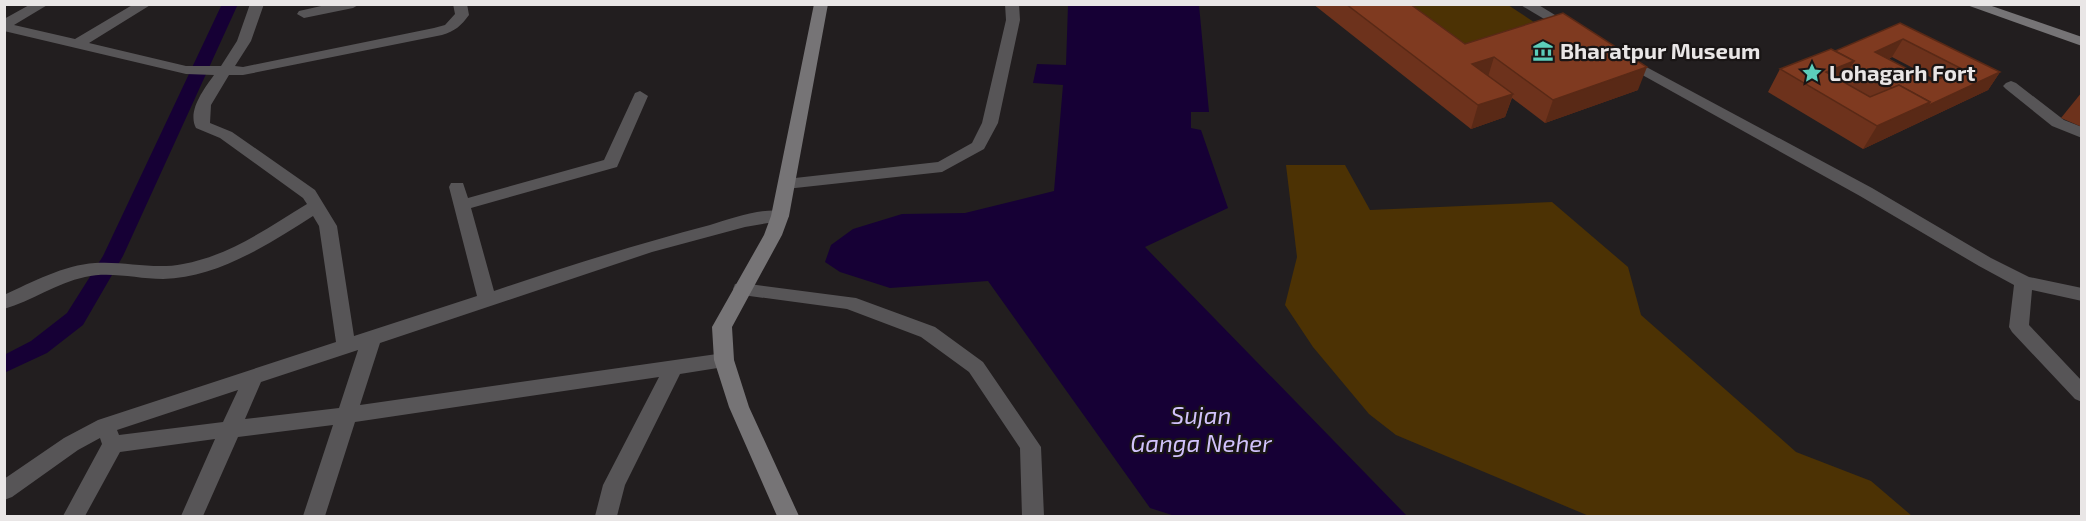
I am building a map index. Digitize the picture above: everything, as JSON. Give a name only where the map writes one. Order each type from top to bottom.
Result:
[{"type":"street","points":[[4,26],[42,4]]},
{"type":"street","points":[[77,44],[146,4]]},
{"type":"street","points":[[257,4],[250,30],[207,96],[201,117],[202,125],[226,135],[309,194],[328,226],[346,347]]},
{"type":"street","points":[[304,14],[354,4]]},
{"type":"street","points":[[4,26],[186,70],[243,71],[437,32],[458,22],[462,15],[460,4]]},
{"type":"street","points":[[788,516],[739,407],[724,360],[722,327],[773,235],[780,216],[821,4]]},
{"type":"street","points":[[786,184],[942,167],[978,146],[990,123],[1013,20],[1012,4]]},
{"type":"street","points":[[1971,4],[2082,42]]},
{"type":"street","points":[[1527,5],[1588,39]]},
{"type":"street","points":[[1609,50],[1866,192],[1984,262],[2024,282],[2082,295]]},
{"type":"street","points":[[2011,86],[2058,123],[2082,133]]},
{"type":"street","points":[[462,205],[611,163],[640,96]]},
{"type":"street","points":[[457,188],[487,300]]},
{"type":"street","points":[[4,303],[92,269],[160,273],[182,271],[211,264],[236,254],[316,206]]},
{"type":"street","points":[[4,491],[71,444],[109,435],[253,378],[647,248],[745,221],[780,216]]},
{"type":"street","points":[[2024,282],[2019,327],[2082,394]]},
{"type":"street","points":[[742,289],[849,303],[928,332],[976,366],[1030,447],[1033,516]]},
{"type":"street","points":[[314,516],[371,339]]},
{"type":"street","points":[[109,435],[231,429],[346,416],[724,360]]},
{"type":"street","points":[[606,516],[614,485],[673,368]]},
{"type":"street","points":[[192,516],[253,378]]},
{"type":"street","points":[[74,516],[109,435]]},
{"type":"shaded area","points":[[1401,4],[1508,5],[1555,36],[1458,67]]},
{"type":"shaded area","points":[[1286,165],[1345,165],[1370,210],[1552,202],[1628,267],[1641,315],[1796,452],[1871,481],[1912,516],[1589,516],[1396,435],[1369,414],[1313,347],[1285,305],[1297,257]]},
{"type":"water","name":"Sujan Ganga Neher","points":[[1068,5],[1199,5],[1209,112],[1191,112],[1191,128],[1201,130],[1228,208],[1145,247],[1407,516],[1175,516],[1150,508],[988,281],[890,288],[840,272],[825,262],[831,245],[853,229],[902,214],[965,213],[1054,191],[1063,85],[1033,83],[1037,64],[1066,65]]},
{"type":"building","points":[[1346,4],[1410,4],[1465,44],[1563,13],[1647,67],[1553,100],[1494,57],[1472,64],[1513,94],[1478,105]]},
{"type":"building","points":[[1900,23],[2000,72],[1927,106],[1930,102],[1899,85],[1892,88],[1851,65],[1854,61],[1835,51]],"holes":[[[1903,39],[1962,69],[1932,82],[1875,52]]]},
{"type":"building","points":[[1831,49],[1854,61],[1826,72],[1870,97],[1899,85],[1930,102],[1877,126],[1780,69]]},
{"type":"waterway","points":[[4,365],[39,347],[75,319],[113,256],[230,4]]},
{"type":"place","name":"Bharatpur Museum","points":[[1543,51]]},
{"type":"place","name":"Lohagarh Fort","points":[[1812,73]]}]
